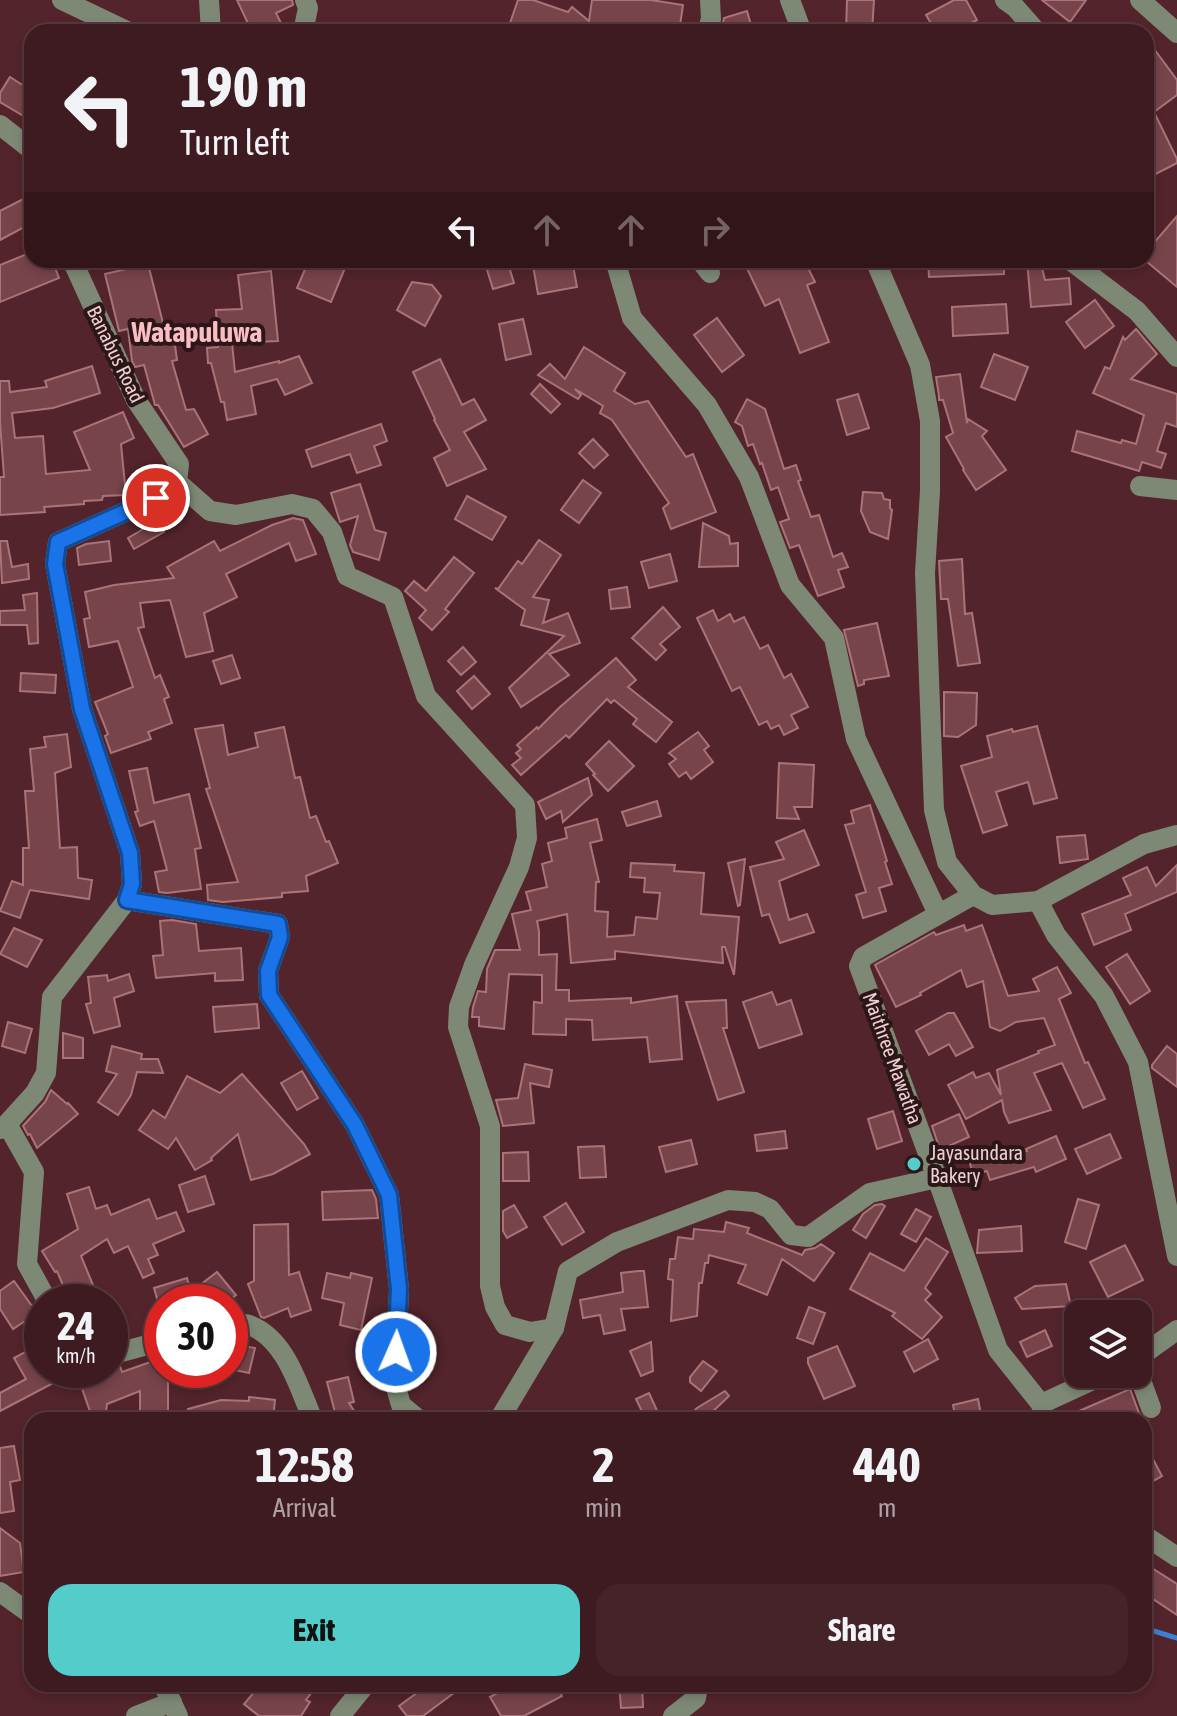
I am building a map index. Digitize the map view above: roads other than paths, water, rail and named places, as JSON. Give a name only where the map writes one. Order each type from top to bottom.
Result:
[{"type":"street","points":[[62,0],[112,24]]},
{"type":"street","points":[[209,0],[210,24]]},
{"type":"street","points":[[305,0],[308,8],[305,24]]},
{"type":"street","points":[[709,24],[710,0]]},
{"type":"street","points":[[790,0],[799,24]]},
{"type":"street","points":[[1005,0],[1030,24]]},
{"type":"street","points":[[1140,0],[1177,33]]},
{"type":"street","points":[[0,125],[24,144]]},
{"type":"street","name":"Banabus Road","points":[[76,268],[136,400],[179,464],[177,482]]},
{"type":"street","points":[[617,268],[632,318],[707,405],[749,477],[790,585],[834,638],[856,739],[938,914]]},
{"type":"street","points":[[878,268],[920,365],[930,421],[925,573],[934,810],[947,862],[973,895],[992,905],[1038,901],[1144,844],[1177,835]]},
{"type":"street","points":[[1081,268],[1137,311],[1177,357]]},
{"type":"street","points":[[38,1284],[27,1264],[34,1172],[4,1126],[35,1093],[46,1073],[52,997],[127,900],[132,884],[130,853],[82,709],[55,564],[58,542],[156,498],[177,482],[210,511],[236,515],[292,504],[313,509],[332,532],[347,576],[393,597],[426,696],[525,805],[527,838],[519,867],[474,965],[459,1007],[458,1027],[490,1126],[490,1286],[495,1307],[505,1325],[530,1332],[554,1328]]},
{"type":"street","points":[[1140,486],[1177,490]]},
{"type":"street","name":"Maithree Mawatha","points":[[973,895],[863,957],[859,966],[998,1350],[1043,1412]]},
{"type":"street","points":[[127,900],[278,924],[280,937],[268,971],[269,995],[355,1125],[389,1195],[399,1289],[395,1384],[401,1405],[409,1412]]},
{"type":"street","points":[[1038,901],[1056,935],[1104,996],[1138,1062],[1177,1256]]},
{"type":"street","points":[[504,1412],[554,1328],[568,1271],[617,1242],[728,1200],[755,1202],[770,1209],[791,1235],[808,1237],[870,1193],[937,1178]]},
{"type":"street","points":[[248,1325],[267,1335],[285,1356],[310,1412]]},
{"type":"street","points":[[1152,1348],[1177,1330]]},
{"type":"street","points":[[1043,1412],[1083,1388]]},
{"type":"street","points":[[1144,1388],[1151,1408]]},
{"type":"street","points":[[1152,1540],[1177,1557]]},
{"type":"street","points":[[0,1592],[24,1609]]},
{"type":"street","points":[[340,1716],[360,1692]]},
{"type":"street","points":[[673,1716],[697,1699]]},
{"type":"street","points":[[136,1716],[171,1701]]},
{"type":"waterway","points":[[1152,1630],[1177,1638]]},
{"type":"place","name":"Jayasundara Bakery","points":[[914,1164]]},
{"type":"district","name":"Watapuluwa","points":[[197,332]]}]
